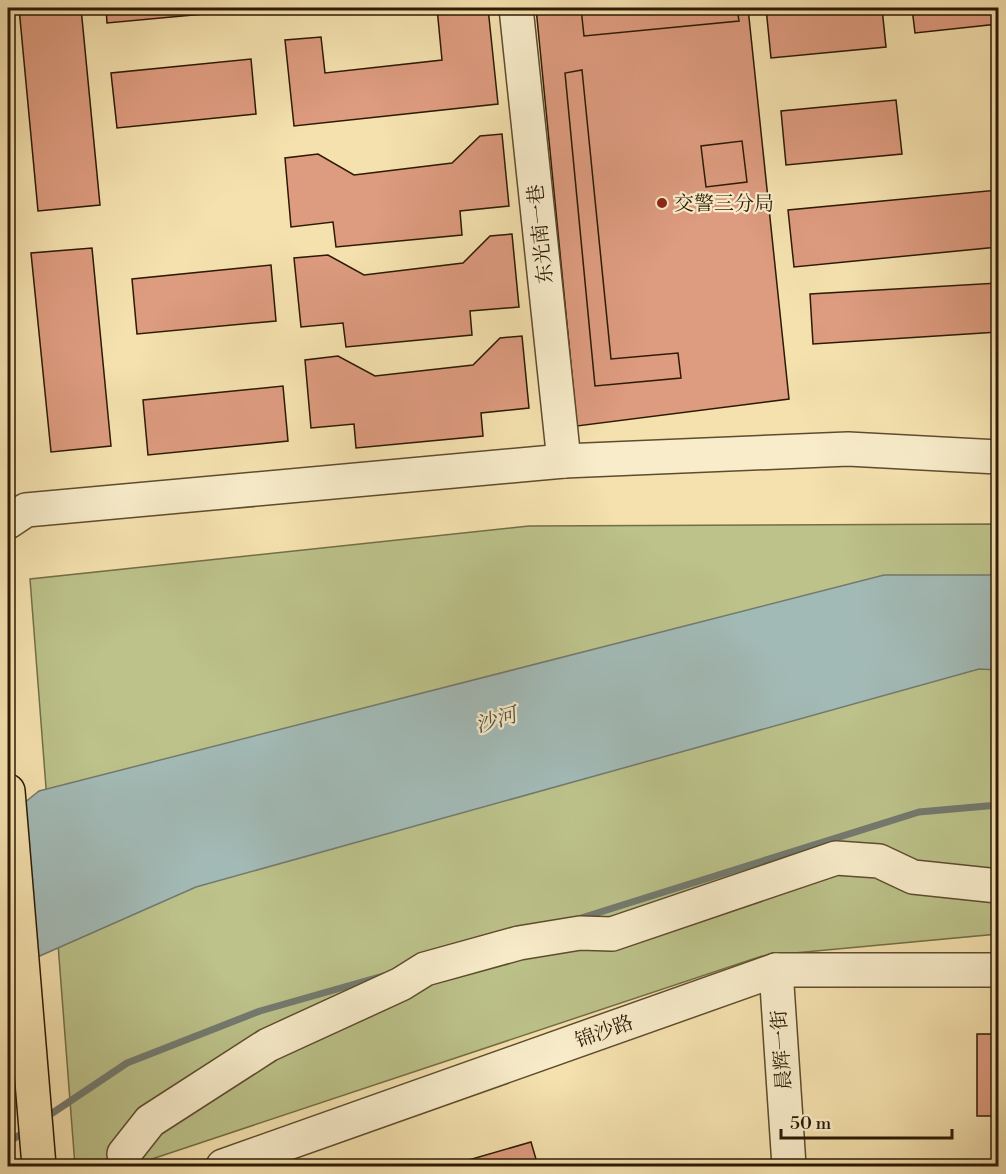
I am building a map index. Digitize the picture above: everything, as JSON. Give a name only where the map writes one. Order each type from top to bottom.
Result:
[{"type":"main road","points":[[8,791],[39,1167]]},
{"type":"street","name":"东光南一巷","points":[[516,8],[564,461]]},
{"type":"street","points":[[8,522],[26,510],[564,461],[848,449],[999,457]]},
{"type":"street","points":[[124,1154],[150,1121],[268,1045],[401,984],[425,969],[519,943],[580,933],[612,934],[836,858],[879,861],[913,877],[999,886]]},
{"type":"street","name":"锦沙路","points":[[223,1167],[776,970],[999,970]]},
{"type":"street","name":"晨辉一街","points":[[776,970],[789,1167]]},
{"type":"green space","points":[[998,524],[998,934],[762,956],[131,1166],[75,1166],[30,579],[529,526]]},
{"type":"water","name":"沙河","points":[[884,575],[998,575],[998,670],[979,669],[196,887],[8,970],[8,816],[39,791]]},
{"type":"building","points":[[19,8],[81,8],[100,205],[38,211]]},
{"type":"building","points":[[106,8],[247,8],[247,10],[107,23]]},
{"type":"building","points":[[437,8],[488,8],[498,104],[294,126],[285,40],[321,37],[325,73],[442,60]]},
{"type":"building","name":"交警三分局","points":[[536,8],[748,8],[789,399],[577,426]]},
{"type":"building","points":[[581,8],[737,8],[739,21],[584,36]]},
{"type":"building","points":[[766,8],[882,8],[886,47],[771,58]]},
{"type":"building","points":[[912,8],[998,8],[998,24],[915,33]]},
{"type":"building","points":[[251,59],[256,114],[117,128],[111,73]]},
{"type":"building","points":[[582,70],[611,359],[678,353],[681,378],[595,386],[565,73]]},
{"type":"building","points":[[896,100],[902,154],[786,165],[781,111]]},
{"type":"building","points":[[502,134],[509,206],[460,211],[462,235],[336,247],[333,222],[291,227],[285,158],[318,154],[354,175],[452,163],[480,136]]},
{"type":"building","points":[[742,141],[747,182],[706,187],[701,146]]},
{"type":"building","points":[[998,190],[998,247],[794,267],[788,210]]},
{"type":"building","points":[[512,234],[519,307],[470,311],[472,335],[346,347],[343,323],[301,327],[294,258],[328,255],[364,275],[463,263],[490,236]]},
{"type":"building","points":[[92,248],[111,446],[51,452],[31,253]]},
{"type":"building","points":[[271,265],[276,321],[137,334],[132,279]]},
{"type":"building","points":[[998,283],[998,332],[813,344],[810,294]]},
{"type":"building","points":[[522,336],[529,408],[481,413],[483,436],[356,448],[354,424],[311,428],[305,360],[338,356],[375,376],[473,365],[500,338]]},
{"type":"building","points":[[283,386],[288,441],[148,455],[143,400]]},
{"type":"building","points":[[977,1034],[998,1034],[998,1116],[977,1116]]},
{"type":"building","points":[[531,1142],[538,1166],[448,1166]]},
{"type":"waterway","points":[[578,919],[919,812],[998,805]]},
{"type":"waterway","points":[[45,1118],[127,1063],[260,1011],[383,976]]},
{"type":"waterway","points":[[8,1143],[25,1131]]},
{"type":"place","name":"交警三分局","points":[[662,203]]}]
